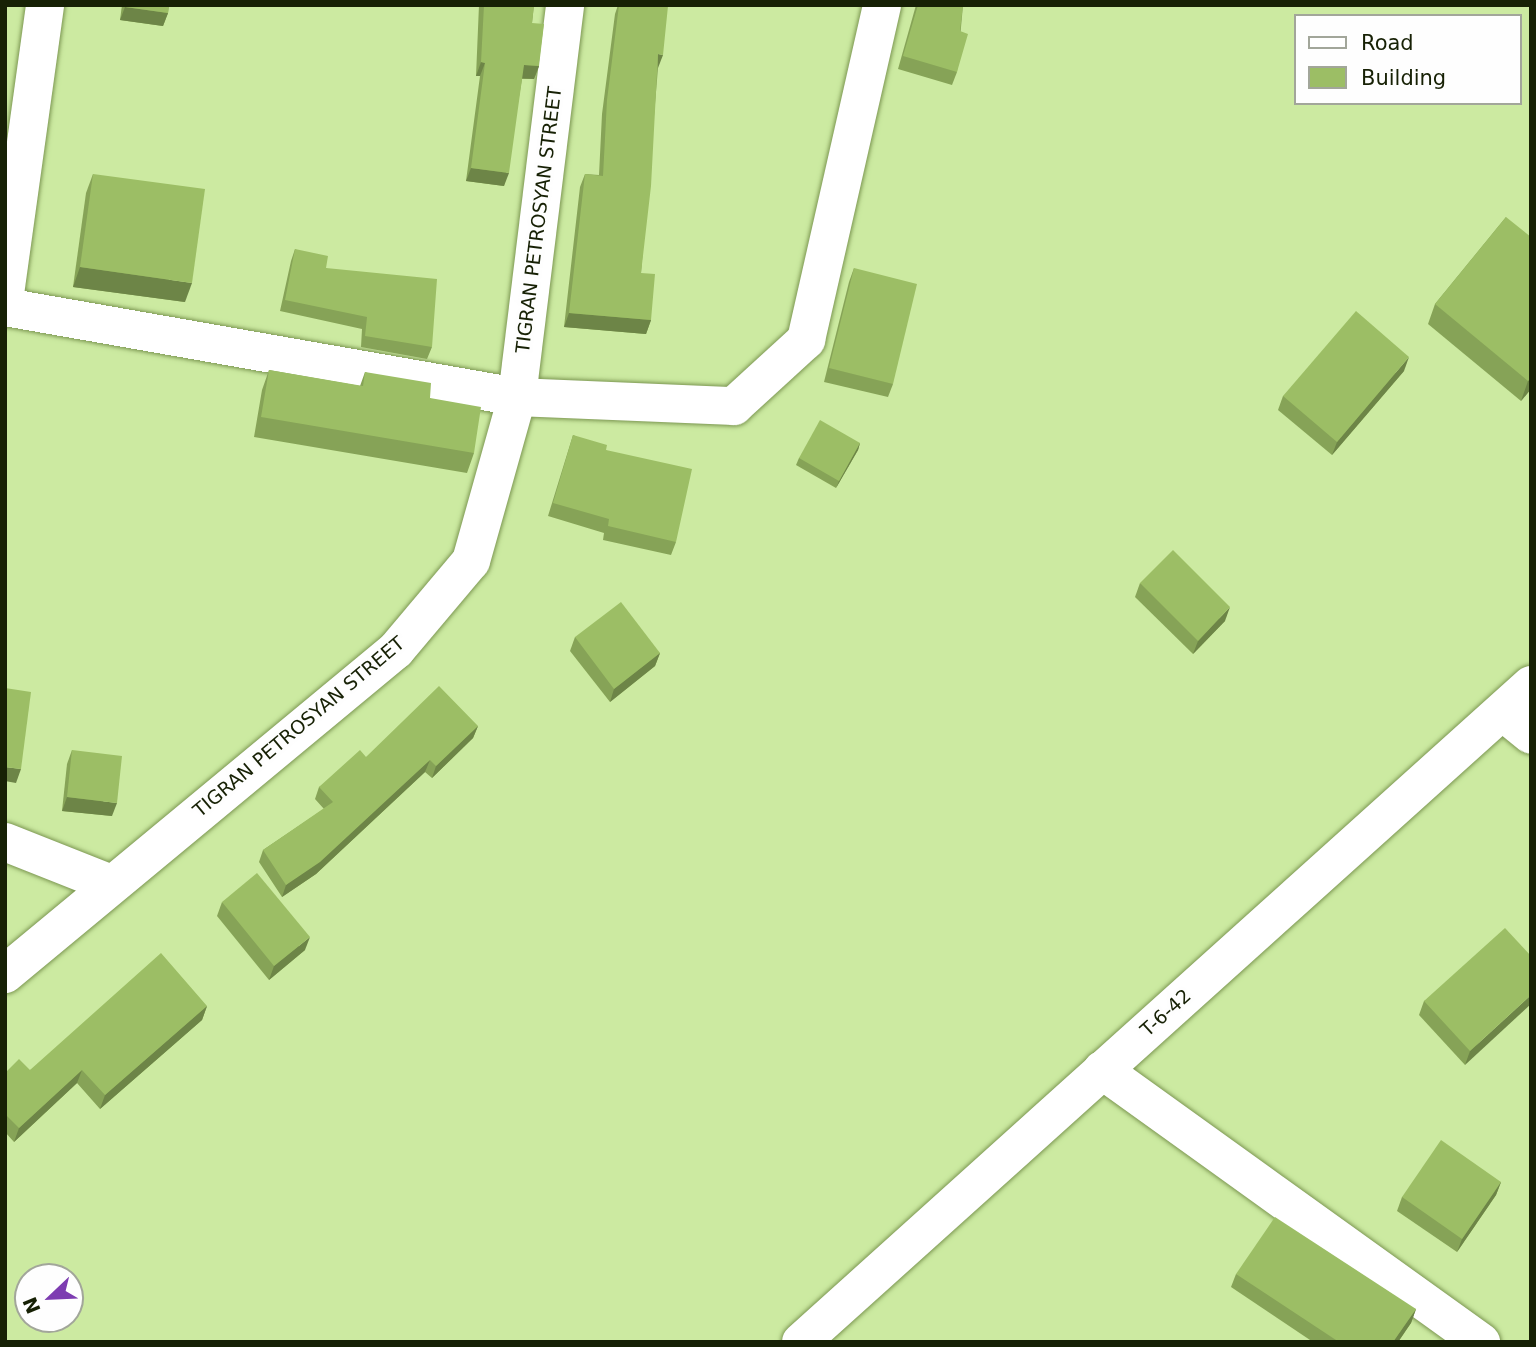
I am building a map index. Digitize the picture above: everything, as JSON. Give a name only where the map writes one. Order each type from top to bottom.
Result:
[{"type":"street","points":[[5,294],[45,5]]},
{"type":"street","name":"TIGRAN PETROSYAN STREET","points":[[5,974],[396,650],[471,561],[517,397],[565,5]]},
{"type":"street","points":[[5,307],[517,397],[734,406],[806,340],[882,5]]},
{"type":"street","name":"T-6-42","points":[[801,1342],[1102,1070],[1517,723],[1531,685]]},
{"type":"street","points":[[5,842],[111,884]]},
{"type":"street","points":[[1102,1070],[1482,1342]]},
{"type":"building","points":[[125,5],[169,5],[168,13]]},
{"type":"building","points":[[484,5],[534,5],[532,23],[544,24],[539,66],[524,65],[509,173],[471,168],[485,63],[481,62]]},
{"type":"building","points":[[619,5],[668,6],[663,55],[658,54],[651,186],[641,273],[655,274],[651,320],[569,313],[585,174],[603,176],[607,100]]},
{"type":"building","points":[[918,5],[963,5],[960,31],[968,34],[957,72],[903,56]]},
{"type":"building","points":[[93,174],[205,189],[192,283],[80,267]]},
{"type":"building","points":[[1506,217],[1531,237],[1531,378],[1528,381],[1435,304]]},
{"type":"building","points":[[295,249],[328,256],[326,268],[437,279],[432,347],[365,336],[367,317],[285,300]]},
{"type":"building","points":[[854,268],[917,284],[893,384],[829,368]]},
{"type":"building","points":[[1356,311],[1409,357],[1337,442],[1283,396]]},
{"type":"building","points":[[269,370],[363,386],[365,372],[431,383],[430,398],[481,407],[474,453],[261,417]]},
{"type":"building","points":[[820,420],[860,443],[839,481],[799,458]]},
{"type":"building","points":[[573,435],[607,445],[606,450],[692,469],[676,542],[608,526],[609,519],[553,503]]},
{"type":"building","points":[[1173,550],[1230,607],[1198,641],[1140,583]]},
{"type":"building","points":[[621,602],[660,653],[614,689],[575,637]]},
{"type":"building","points":[[439,686],[478,726],[436,766],[430,760],[320,862],[286,885],[263,850],[333,802],[319,787],[360,750],[366,757]]},
{"type":"building","points":[[5,688],[31,692],[21,769],[5,767]]},
{"type":"building","points":[[72,750],[122,756],[117,803],[67,797]]},
{"type":"building","points":[[257,873],[310,937],[274,966],[222,902]]},
{"type":"building","points":[[1505,928],[1531,956],[1531,995],[1470,1051],[1424,1001]]},
{"type":"building","points":[[161,953],[207,1006],[105,1095],[82,1070],[19,1128],[5,1114],[5,1073],[19,1059],[30,1070]]},
{"type":"building","points":[[1441,1140],[1501,1182],[1462,1239],[1402,1197]]},
{"type":"building","points":[[1275,1217],[1416,1309],[1393,1342],[1339,1342],[1236,1274]]}]
